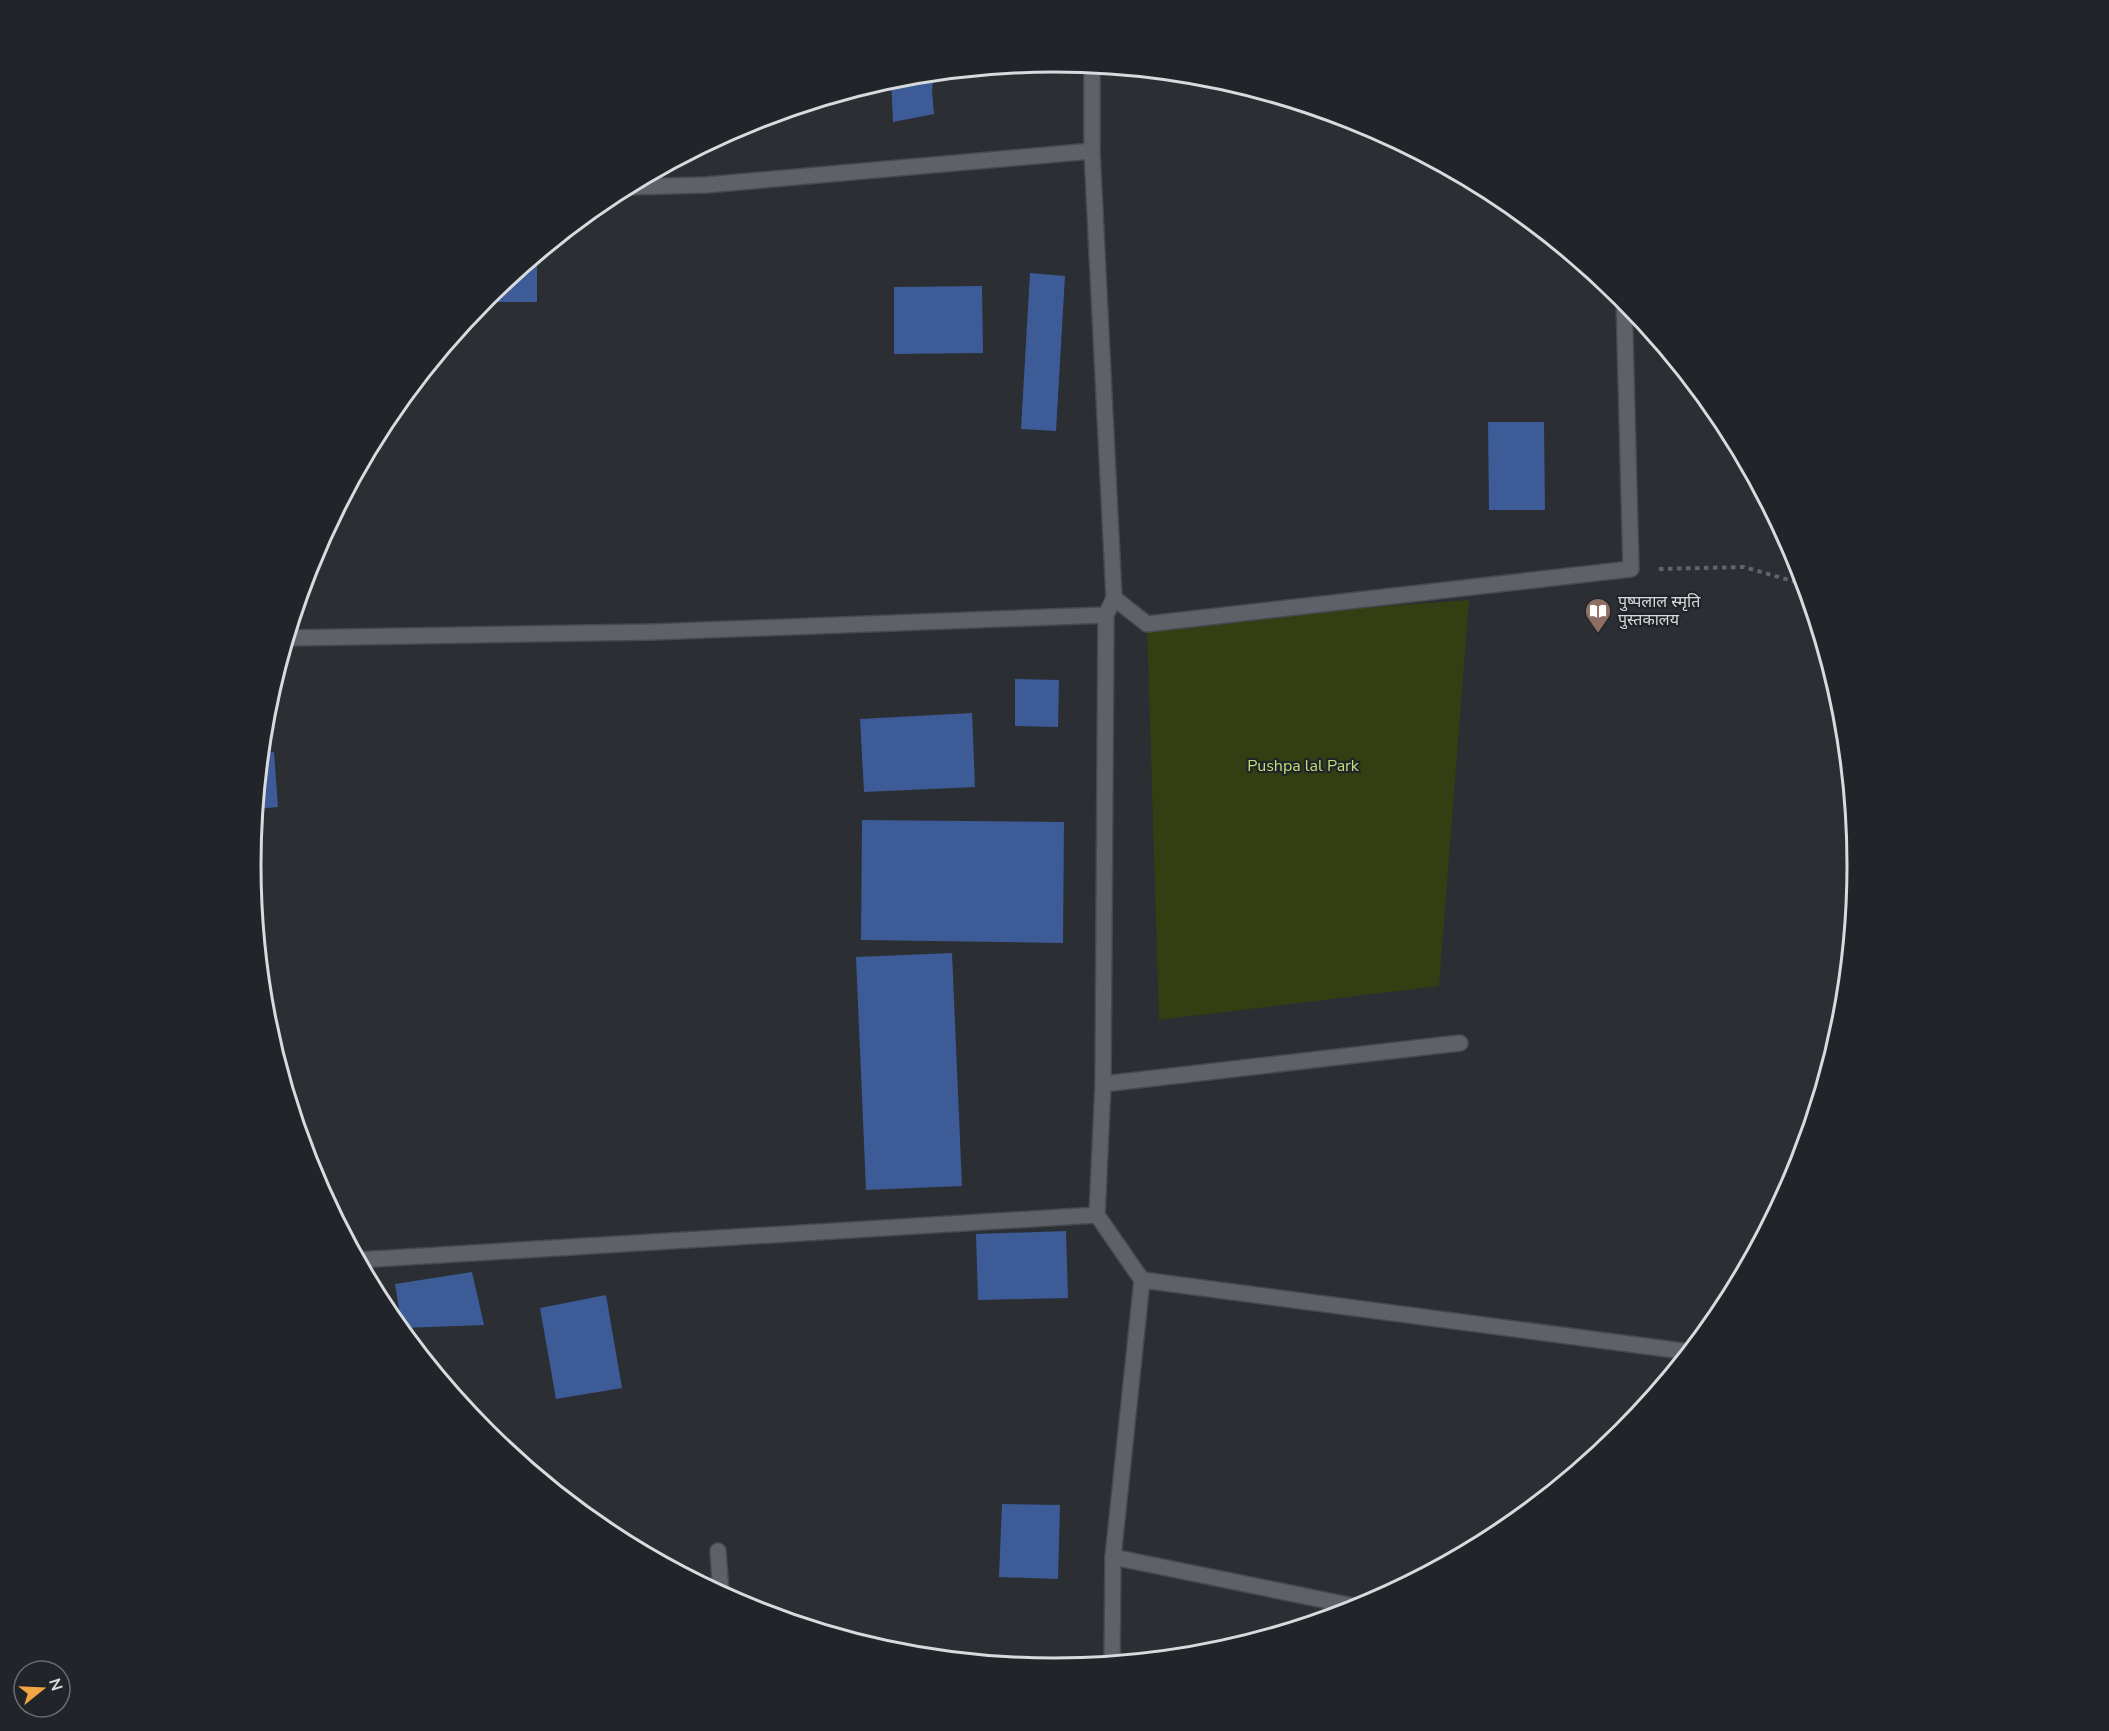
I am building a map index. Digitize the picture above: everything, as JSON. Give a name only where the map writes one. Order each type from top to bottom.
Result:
[{"type":"street","points":[[1092,73],[1092,151],[1114,598],[1106,615],[1103,1084],[1097,1215],[1142,1280],[1113,1557],[1112,1656]]},
{"type":"street","points":[[645,186],[718,184],[1092,151]]},
{"type":"street","points":[[1114,598],[1147,624],[1631,569],[1624,313]]},
{"type":"street","points":[[295,638],[652,632],[1106,615]]},
{"type":"street","points":[[1103,1084],[1460,1043]]},
{"type":"street","points":[[366,1260],[1097,1215]]},
{"type":"street","points":[[1142,1280],[1682,1351]]},
{"type":"street","points":[[718,1551],[720,1585]]},
{"type":"street","points":[[1113,1557],[1344,1604]]},
{"type":"path","points":[[1631,569],[1744,567],[1795,582]]},
{"type":"green space","name":"Pushpa lal Park","points":[[1469,600],[1439,986],[1159,1020],[1147,624]]},
{"type":"building","points":[[933,82],[934,114],[893,122],[891,89]]},
{"type":"building","points":[[537,264],[537,302],[495,302]]},
{"type":"building","points":[[1030,273],[1065,276],[1056,431],[1021,429]]},
{"type":"building","points":[[982,286],[983,353],[894,354],[894,287]]},
{"type":"building","points":[[1488,422],[1544,422],[1545,510],[1489,510]]},
{"type":"building","points":[[1015,679],[1059,680],[1058,727],[1015,726]]},
{"type":"building","points":[[972,713],[975,787],[864,792],[860,719]]},
{"type":"building","points":[[270,752],[274,752],[278,807],[264,808],[268,762]]},
{"type":"building","points":[[862,820],[1064,822],[1063,943],[861,940]]},
{"type":"building","points":[[952,953],[962,1186],[866,1190],[856,957]]},
{"type":"building","points":[[1066,1231],[1068,1298],[978,1300],[976,1234]]},
{"type":"building","points":[[472,1272],[484,1325],[410,1328],[400,1312],[395,1284]]},
{"type":"building","points":[[606,1295],[622,1388],[556,1399],[540,1308]]},
{"type":"building","points":[[1002,1504],[1060,1505],[1058,1579],[999,1577]]},
{"type":"place","name":"पुष्पलाल स्मृति पुस्तकालय","points":[[1598,634]]}]
